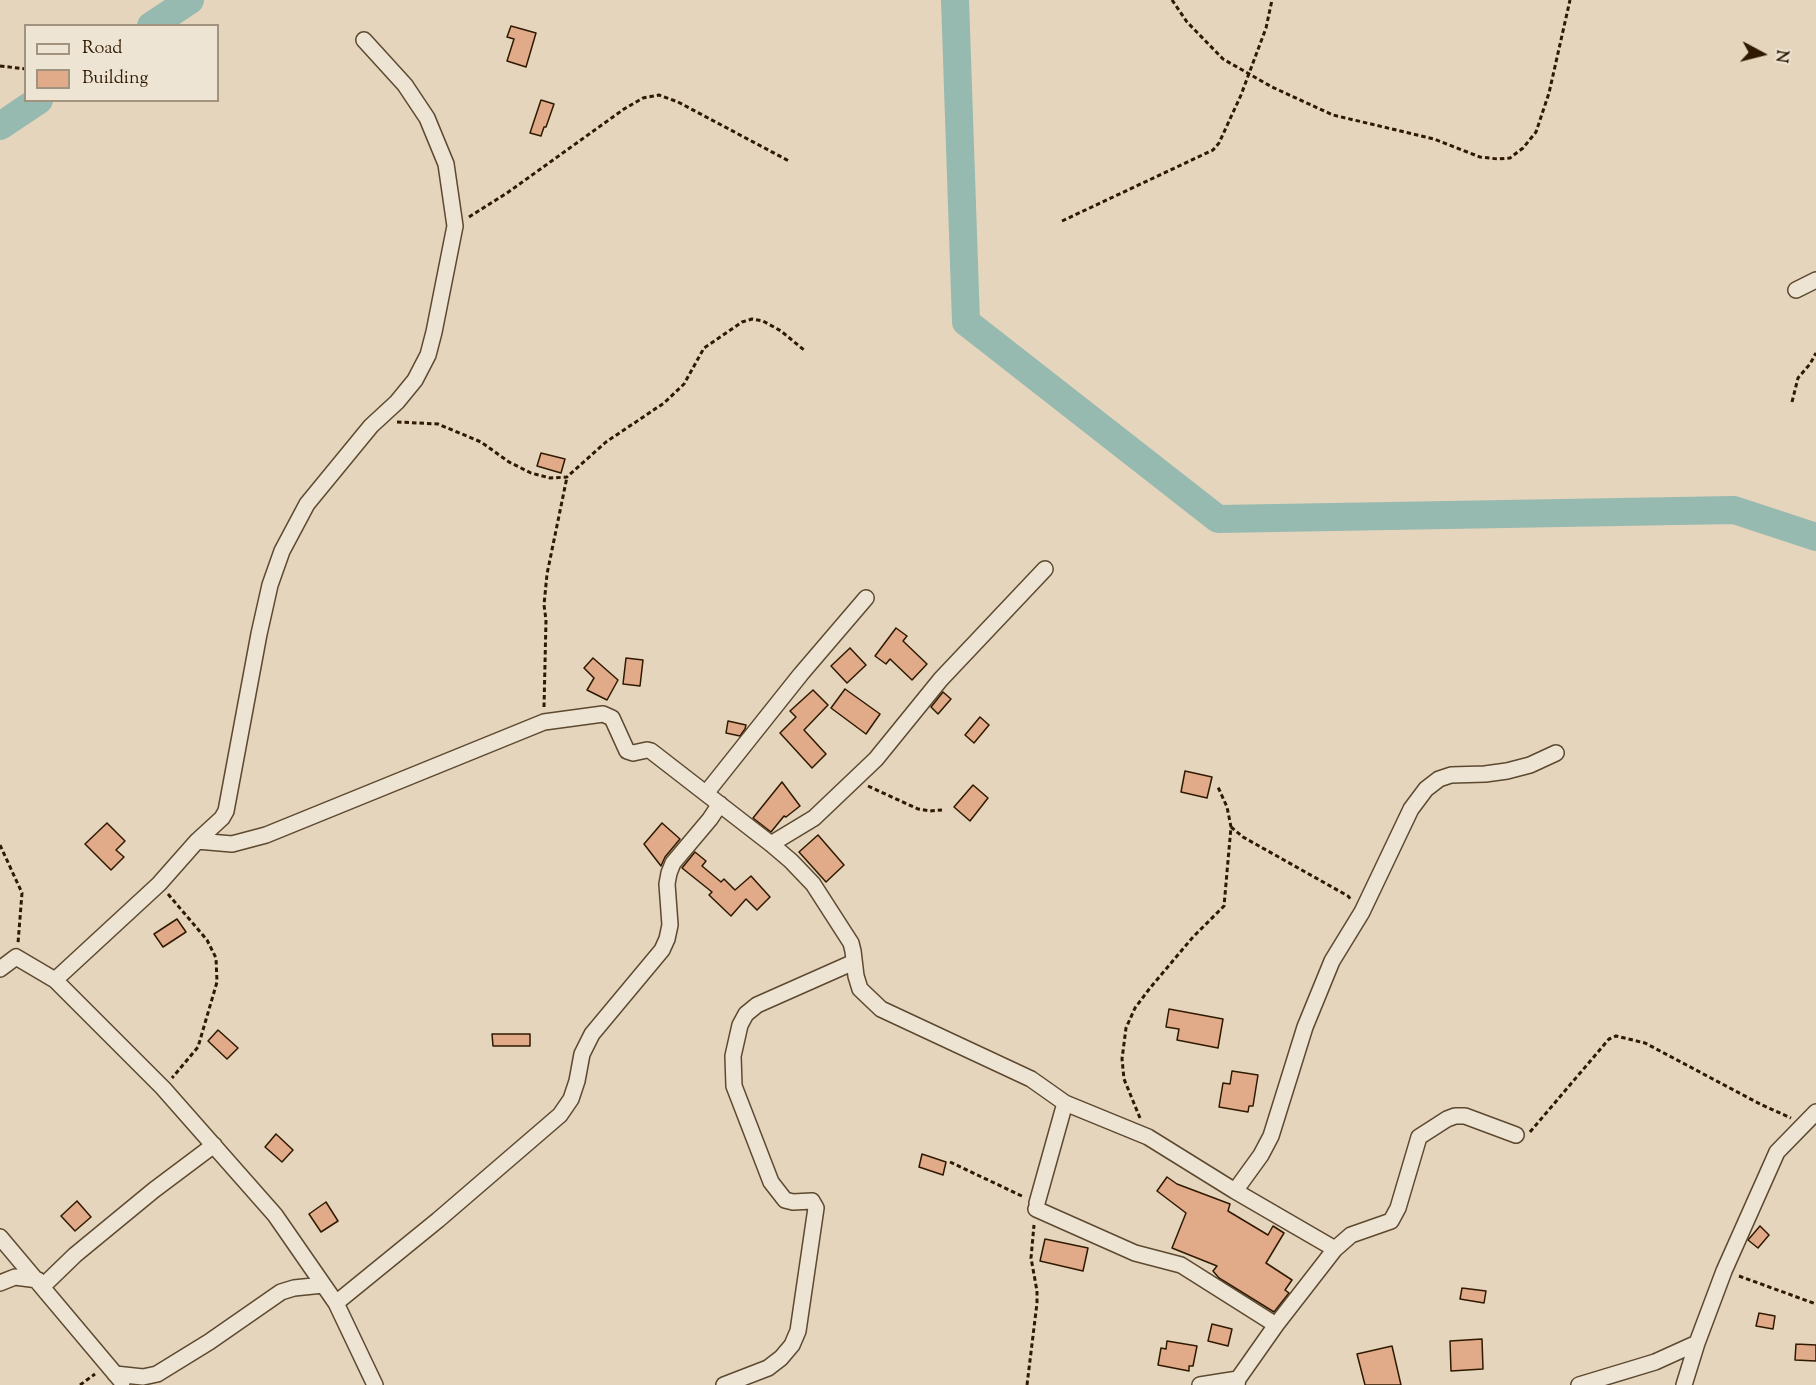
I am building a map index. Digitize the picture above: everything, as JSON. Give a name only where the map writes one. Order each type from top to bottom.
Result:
[{"type":"street","points":[[55,980],[159,884],[197,841],[222,818],[226,811],[261,624],[270,585],[282,551],[307,504],[371,426],[397,402],[415,380],[428,355],[455,225],[446,164],[427,118],[405,85],[364,40]]},
{"type":"street","points":[[1796,290],[1816,280]]},
{"type":"street","points":[[771,844],[814,818],[876,759],[973,643],[1045,568]]},
{"type":"street","points":[[707,792],[801,674],[866,598]]},
{"type":"street","points":[[197,841],[232,844],[266,835],[544,722],[599,713],[608,715],[612,718],[627,751],[633,753],[650,750],[707,792],[771,844],[813,884],[847,934],[853,951],[860,989],[881,1009],[1031,1079],[1065,1103],[1148,1137],[1335,1249]]},
{"type":"street","points":[[1235,1191],[1261,1155],[1271,1136],[1305,1027],[1332,961],[1362,912],[1411,810],[1426,789],[1439,779],[1451,775],[1507,771],[1530,765],[1556,753]]},
{"type":"street","points":[[336,1303],[438,1220],[560,1115],[571,1099],[582,1054],[592,1034],[662,950],[668,939],[670,925],[667,884],[669,873],[673,863],[720,804]]},
{"type":"street","points":[[0,969],[16,957],[55,980],[163,1088],[275,1215],[336,1303],[375,1385]]},
{"type":"street","points":[[724,1385],[768,1368],[792,1346],[798,1331],[816,1208],[812,1201],[785,1200],[771,1182],[734,1086],[733,1056],[740,1025],[746,1014],[757,1005],[854,962]]},
{"type":"street","points":[[1065,1103],[1036,1206],[1136,1253],[1181,1265],[1276,1325]]},
{"type":"street","points":[[1684,1385],[1724,1271],[1777,1152],[1816,1112]]},
{"type":"street","points":[[1200,1385],[1237,1382],[1276,1325],[1335,1249],[1351,1235],[1391,1221],[1398,1208],[1419,1137],[1447,1119],[1465,1116],[1516,1135]]},
{"type":"street","points":[[40,1283],[154,1190],[214,1145]]},
{"type":"street","points":[[0,1237],[116,1375],[143,1377],[158,1374],[281,1292],[294,1288],[323,1285]]},
{"type":"street","points":[[0,1283],[15,1277],[40,1283]]},
{"type":"street","points":[[1579,1385],[1655,1362],[1697,1343]]},
{"type":"path","points":[[1172,0],[1187,22],[1223,59],[1272,87],[1333,115],[1434,139],[1480,157],[1498,159],[1510,158],[1523,148],[1536,132],[1550,93],[1570,0]]},
{"type":"path","points":[[1062,221],[1213,150],[1219,143],[1249,73],[1266,28],[1272,0]]},
{"type":"path","points":[[0,66],[24,69]]},
{"type":"path","points":[[455,225],[507,193],[643,98],[659,95],[678,102],[789,161]]},
{"type":"path","points":[[544,722],[546,620],[544,605],[547,574],[567,477],[606,442],[664,403],[684,384],[704,348],[742,322],[752,319],[763,321],[781,331],[804,350]]},
{"type":"path","points":[[1792,402],[1798,378],[1816,353]]},
{"type":"path","points":[[371,426],[397,422],[438,424],[482,442],[509,462],[531,473],[550,478],[567,477]]},
{"type":"path","points":[[855,780],[918,809],[942,810]]},
{"type":"path","points":[[1148,1137],[1124,1079],[1122,1059],[1126,1028],[1135,1008],[1150,988],[1193,937],[1224,906],[1231,827],[1227,807],[1218,787]]},
{"type":"path","points":[[1231,827],[1243,837],[1348,896],[1362,912]]},
{"type":"path","points":[[0,845],[22,893],[16,957]]},
{"type":"path","points":[[159,884],[207,940],[216,958],[217,982],[198,1047],[163,1088]]},
{"type":"path","points":[[1516,1135],[1530,1133],[1609,1039],[1616,1036],[1645,1043],[1760,1104],[1804,1124]]},
{"type":"path","points":[[950,1162],[1036,1206],[1031,1258],[1037,1303],[1027,1385]]},
{"type":"path","points":[[1724,1271],[1816,1304]]},
{"type":"path","points":[[80,1385],[116,1375]]},
{"type":"building","points":[[511,26],[536,33],[526,67],[507,61],[514,39],[507,37]]},
{"type":"building","points":[[541,100],[554,104],[541,136],[530,133]]},
{"type":"building","points":[[541,453],[565,459],[561,473],[537,466]]},
{"type":"building","points":[[896,628],[907,636],[903,641],[927,664],[912,680],[890,659],[886,664],[875,656]]},
{"type":"building","points":[[850,648],[866,665],[847,683],[831,666]]},
{"type":"building","points":[[593,658],[618,680],[607,700],[587,690],[594,678],[584,668]]},
{"type":"building","points":[[626,658],[643,660],[640,686],[623,684]]},
{"type":"building","points":[[845,689],[880,714],[866,734],[831,708]]},
{"type":"building","points":[[813,690],[828,705],[804,730],[826,754],[812,768],[780,733],[796,717],[790,711]]},
{"type":"building","points":[[943,692],[951,699],[938,714],[931,707]]},
{"type":"building","points":[[980,717],[989,725],[974,743],[965,735]]},
{"type":"building","points":[[728,721],[746,725],[740,736],[726,733]]},
{"type":"building","points":[[1185,771],[1212,777],[1207,798],[1181,792]]},
{"type":"building","points":[[782,782],[800,806],[786,817],[784,816],[771,832],[753,818]]},
{"type":"building","points":[[973,785],[988,798],[970,821],[954,807]]},
{"type":"building","points":[[107,823],[125,841],[116,850],[124,857],[111,870],[85,844]]},
{"type":"building","points":[[662,823],[680,839],[665,857],[661,866],[644,844]]},
{"type":"building","points":[[818,835],[844,865],[826,882],[799,852]]},
{"type":"building","points":[[695,852],[706,861],[702,866],[721,882],[724,879],[735,890],[751,876],[770,897],[757,910],[746,899],[731,916],[709,895],[712,892],[682,868]]},
{"type":"building","points":[[177,919],[186,932],[163,947],[154,934]]},
{"type":"building","points":[[1169,1009],[1223,1019],[1218,1048],[1177,1040],[1179,1029],[1166,1027]]},
{"type":"building","points":[[218,1030],[238,1048],[227,1059],[208,1041]]},
{"type":"building","points":[[492,1034],[530,1034],[530,1046],[493,1046]]},
{"type":"building","points":[[1232,1071],[1258,1075],[1253,1106],[1249,1106],[1248,1112],[1219,1107],[1223,1083],[1230,1084]]},
{"type":"building","points":[[276,1134],[293,1150],[282,1162],[265,1147]]},
{"type":"building","points":[[922,1154],[946,1162],[943,1175],[919,1167]]},
{"type":"building","points":[[1167,1177],[1177,1184],[1230,1204],[1228,1211],[1268,1235],[1273,1226],[1284,1233],[1266,1263],[1292,1280],[1285,1290],[1289,1293],[1274,1312],[1219,1278],[1213,1271],[1217,1266],[1172,1248],[1186,1213],[1157,1191]]},
{"type":"building","points":[[77,1201],[91,1217],[75,1231],[61,1216]]},
{"type":"building","points":[[326,1202],[338,1221],[321,1232],[309,1214]]},
{"type":"building","points":[[1760,1226],[1769,1235],[1758,1248],[1748,1240]]},
{"type":"building","points":[[1045,1239],[1088,1248],[1083,1271],[1040,1261]]},
{"type":"building","points":[[1462,1288],[1486,1291],[1484,1303],[1460,1299]]},
{"type":"building","points":[[1759,1313],[1775,1316],[1773,1329],[1756,1326]]},
{"type":"building","points":[[1212,1324],[1232,1329],[1228,1346],[1208,1341]]},
{"type":"building","points":[[1482,1339],[1483,1369],[1451,1371],[1450,1341]]},
{"type":"building","points":[[1167,1341],[1197,1346],[1193,1366],[1189,1366],[1189,1371],[1158,1365],[1161,1348],[1166,1349]]},
{"type":"building","points":[[1796,1344],[1816,1345],[1816,1361],[1795,1360]]},
{"type":"building","points":[[1392,1346],[1401,1385],[1365,1385],[1357,1354]]},
{"type":"waterway","points":[[154,24],[190,0]]},
{"type":"waterway","points":[[955,0],[966,322],[1218,519],[1734,510],[1816,537]]},
{"type":"waterway","points":[[0,126],[36,102]]}]
